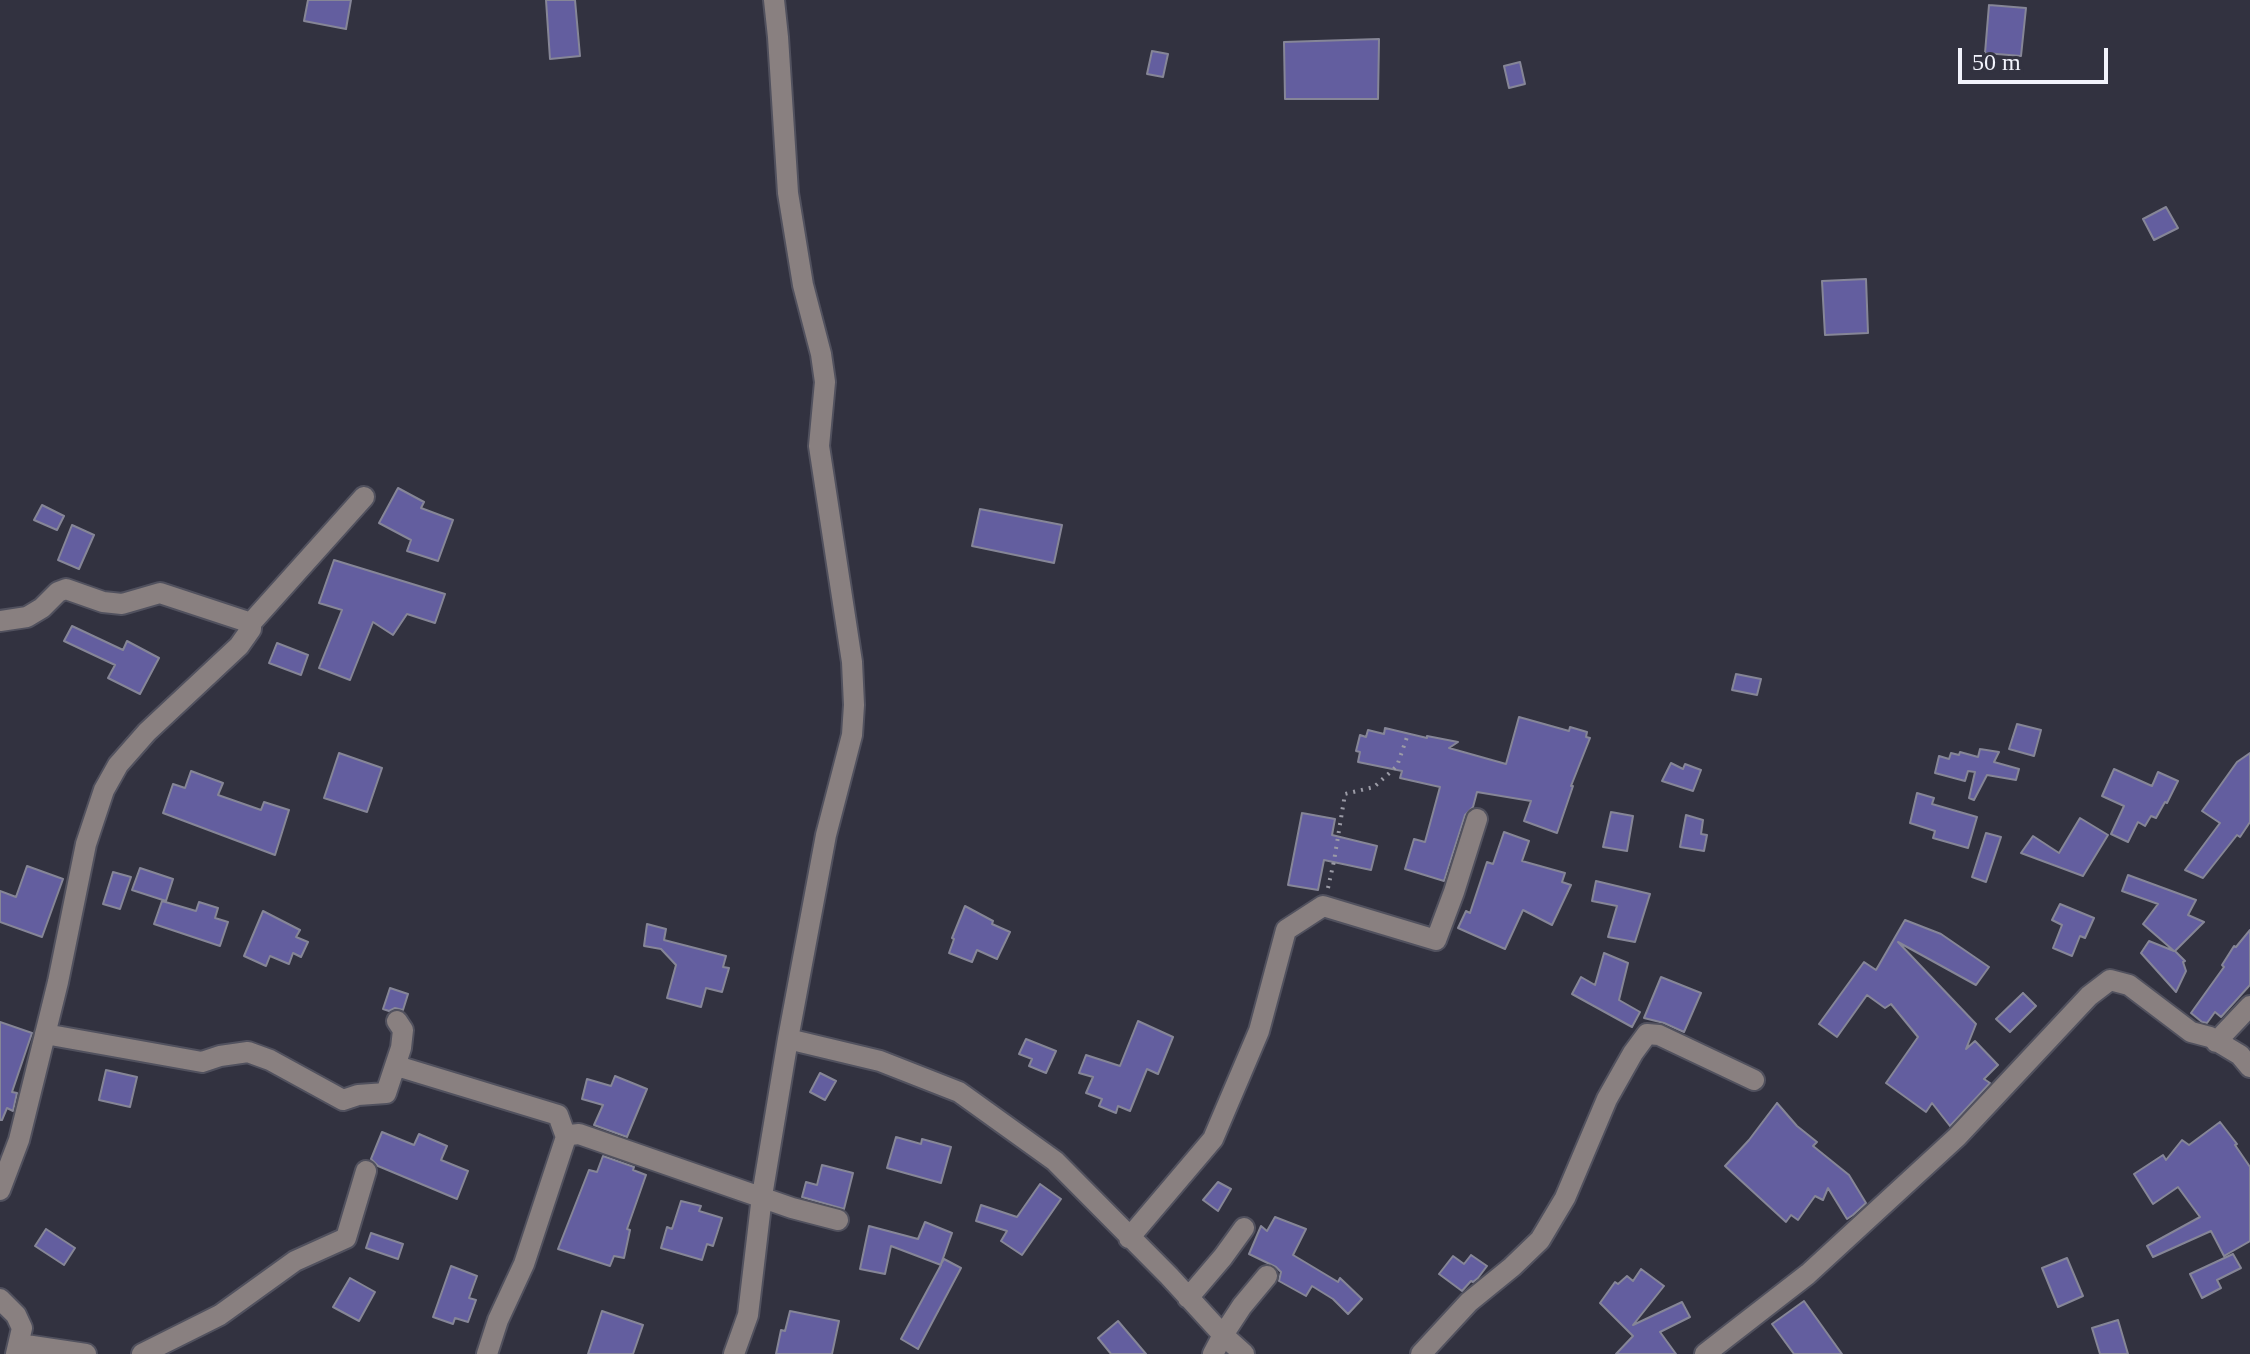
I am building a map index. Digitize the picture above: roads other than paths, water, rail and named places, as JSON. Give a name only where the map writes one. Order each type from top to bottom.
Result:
[{"type":"street","points":[[734,1354],[748,1315],[762,1196],[788,1039],[826,835],[852,735],[854,705],[852,662],[819,446],[825,382],[803,285],[788,193],[774,0]]},
{"type":"street","points":[[0,1190],[19,1140],[86,844],[104,790],[118,765],[147,732],[239,646],[251,629],[251,623],[364,497]]},
{"type":"street","points":[[0,621],[27,617],[66,589],[103,602],[122,604],[160,593],[251,623]]},
{"type":"street","points":[[1129,1238],[1213,1139],[1259,1031],[1286,930],[1323,906],[1436,940],[1477,819]]},
{"type":"street","points":[[1705,1354],[1808,1274],[1957,1137],[2089,996],[2110,980],[2129,985],[2191,1032],[2210,1037],[2240,1055],[2250,1067]]},
{"type":"street","points":[[2216,1042],[2250,1006]]},
{"type":"street","points":[[45,1034],[202,1062],[248,1052],[270,1060],[343,1100],[358,1095],[386,1093],[397,1066],[403,1030],[397,1021]]},
{"type":"street","points":[[1421,1354],[1469,1302],[1540,1240],[1565,1198],[1607,1099],[1647,1034],[1659,1035],[1754,1080]]},
{"type":"street","points":[[788,1039],[880,1061],[959,1092],[1055,1161],[1244,1354]]},
{"type":"street","points":[[397,1066],[558,1115],[566,1137],[524,1264],[498,1320],[487,1354]]},
{"type":"street","points":[[566,1137],[579,1134],[792,1208],[838,1220]]},
{"type":"street","points":[[142,1354],[220,1315],[295,1261],[346,1238],[366,1171]]},
{"type":"street","points":[[1188,1298],[1244,1228]]},
{"type":"street","points":[[1213,1354],[1242,1306],[1267,1276]]},
{"type":"street","points":[[0,1299],[21,1322],[22,1335],[18,1349],[86,1354]]}]
